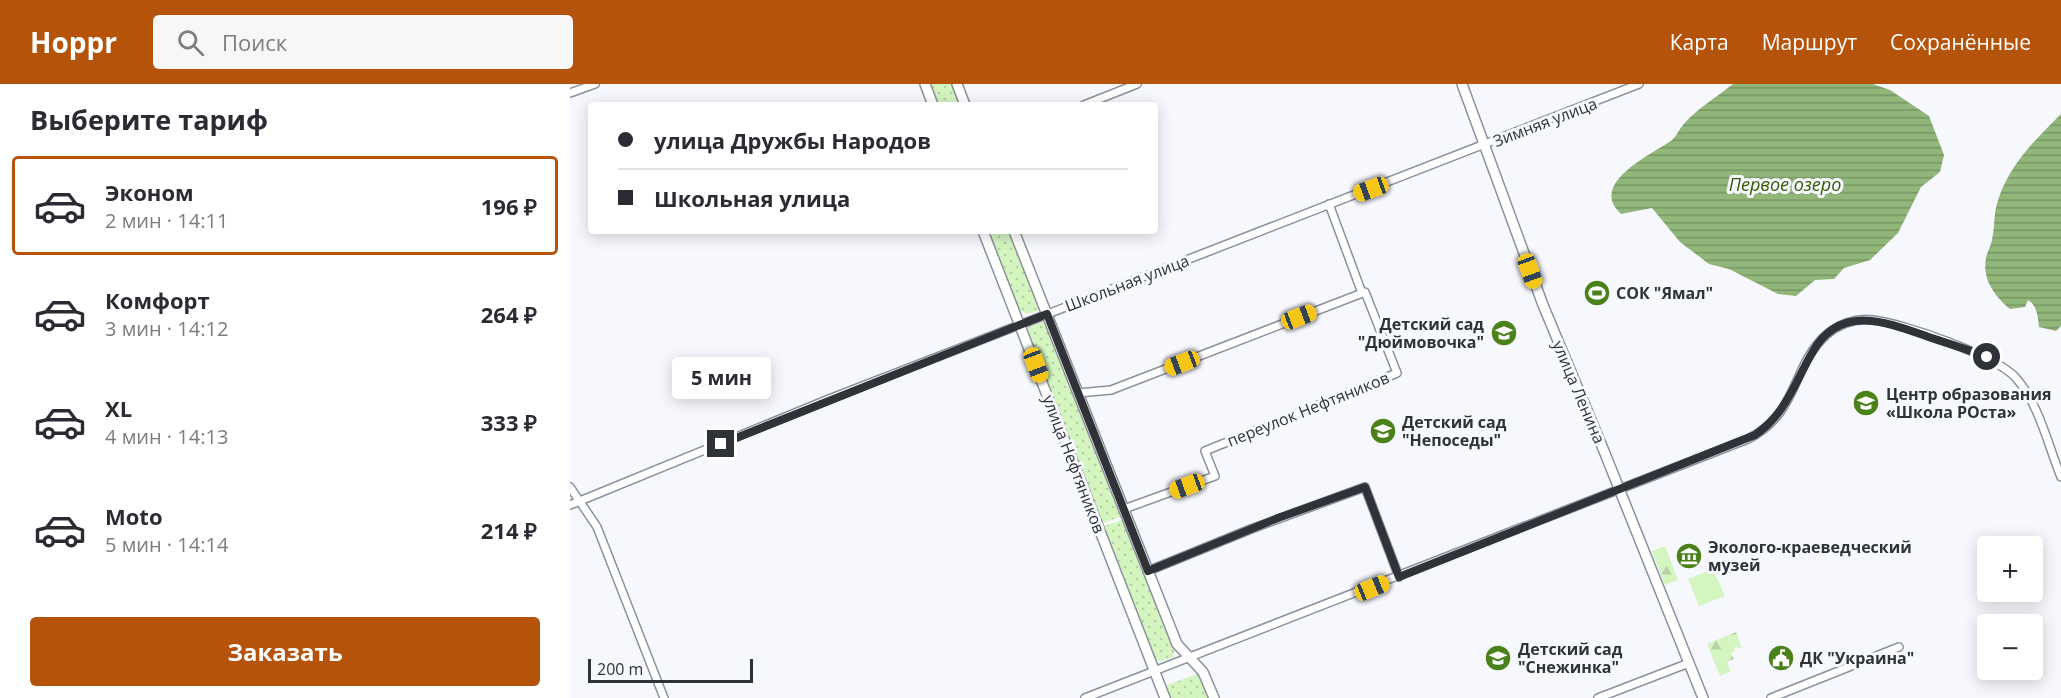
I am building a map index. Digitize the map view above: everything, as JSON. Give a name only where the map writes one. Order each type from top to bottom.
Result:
[{"type":"main road","points":[[925,84],[932,102]]},
{"type":"main road","points":[[957,84],[964,102]]},
{"type":"main road","name":"улица Ленина","points":[[1461,84],[1543,305],[1620,489],[1703,698]]},
{"type":"main road","name":"улица Нефтяников","points":[[984,234],[1165,698]]},
{"type":"main road","name":"улица Нефтяников","points":[[1015,234],[1177,644],[1203,672],[1214,698]]},
{"type":"street","points":[[570,93],[595,84]]},
{"type":"street","points":[[1092,102],[1137,84]]},
{"type":"street","name":"Зимняя улица","points":[[1485,145],[1639,84]]},
{"type":"street","name":"Школьная улица","points":[[570,505],[829,399],[1485,145]]},
{"type":"street","name":"переулок Нефтяников","points":[[1124,509],[1215,476],[1205,451],[1397,373],[1329,204]]},
{"type":"street","points":[[1078,393],[1111,390],[1364,292]]},
{"type":"street","points":[[1085,698],[1738,444],[1763,430],[1787,404],[1820,341],[1839,327],[1865,320],[1891,324],[1979,353],[2008,370],[2030,399],[2061,477]]},
{"type":"street","points":[[570,487],[597,527],[664,698]]},
{"type":"street","points":[[1148,571],[1260,525],[1365,487],[1399,577]]},
{"type":"street","points":[[1771,698],[1899,647]]},
{"type":"street","points":[[1598,698],[1689,663]]},
{"type":"green space","points":[[931,84],[952,84],[959,102],[938,102]]},
{"type":"green space","points":[[989,234],[1011,234],[1040,306],[1037,311],[1026,314],[1018,308]]},
{"type":"green space","points":[[1041,322],[1046,324],[1122,516],[1101,524],[1027,332],[1029,327]]},
{"type":"green space","points":[[1124,519],[1175,649],[1173,657],[1162,661],[1154,660],[1102,527]]},
{"type":"green space","points":[[1665,546],[1678,580],[1665,585],[1652,551]]},
{"type":"green space","points":[[1713,569],[1725,596],[1699,606],[1688,579]]},
{"type":"green space","points":[[1736,632],[1742,648],[1734,647],[1735,651],[1731,653],[1734,659],[1727,662],[1731,671],[1720,676],[1707,644]]},
{"type":"green space","points":[[1200,673],[1210,698],[1169,698],[1164,686]]},
{"type":"water","name":"Первое озеро","points":[[1733,84],[1873,84],[1890,90],[1929,116],[1944,155],[1940,172],[1921,187],[1898,233],[1870,260],[1844,268],[1834,279],[1815,280],[1796,296],[1778,294],[1729,269],[1709,264],[1680,242],[1652,208],[1621,214],[1613,202],[1612,191],[1617,181],[1627,171],[1672,140],[1694,114]]},
{"type":"water","points":[[2061,114],[2061,326],[2056,331],[2039,327],[2035,308],[2028,300],[2025,307],[2010,309],[2004,304],[1991,287],[1985,266],[1993,237],[1995,213],[2005,184],[2029,147]]},
{"type":"place","name":"СОК \"Ямал\"","points":[[1597,293]]},
{"type":"place","name":"Детский сад \"Дюймовочка\"","points":[[1504,333]]},
{"type":"place","name":"Центр образования «Школа РОста»","points":[[1866,403]]},
{"type":"place","name":"Детский сад \"Непоседы\"","points":[[1383,431]]},
{"type":"place","name":"Эколого-краеведческий музей","points":[[1689,556]]},
{"type":"place","name":"Детский сад \"Снежинка\"","points":[[1498,658]]},
{"type":"place","name":"ДК \"Украина\"","points":[[1781,658]]},
{"type":"route","points":[[721,444],[1047,314],[1148,571],[1278,518],[1365,487],[1399,577],[1738,444],[1755,435],[1770,424],[1787,404],[1820,341],[1831,331],[1845,324],[1858,320],[1881,321],[1987,357]]}]
